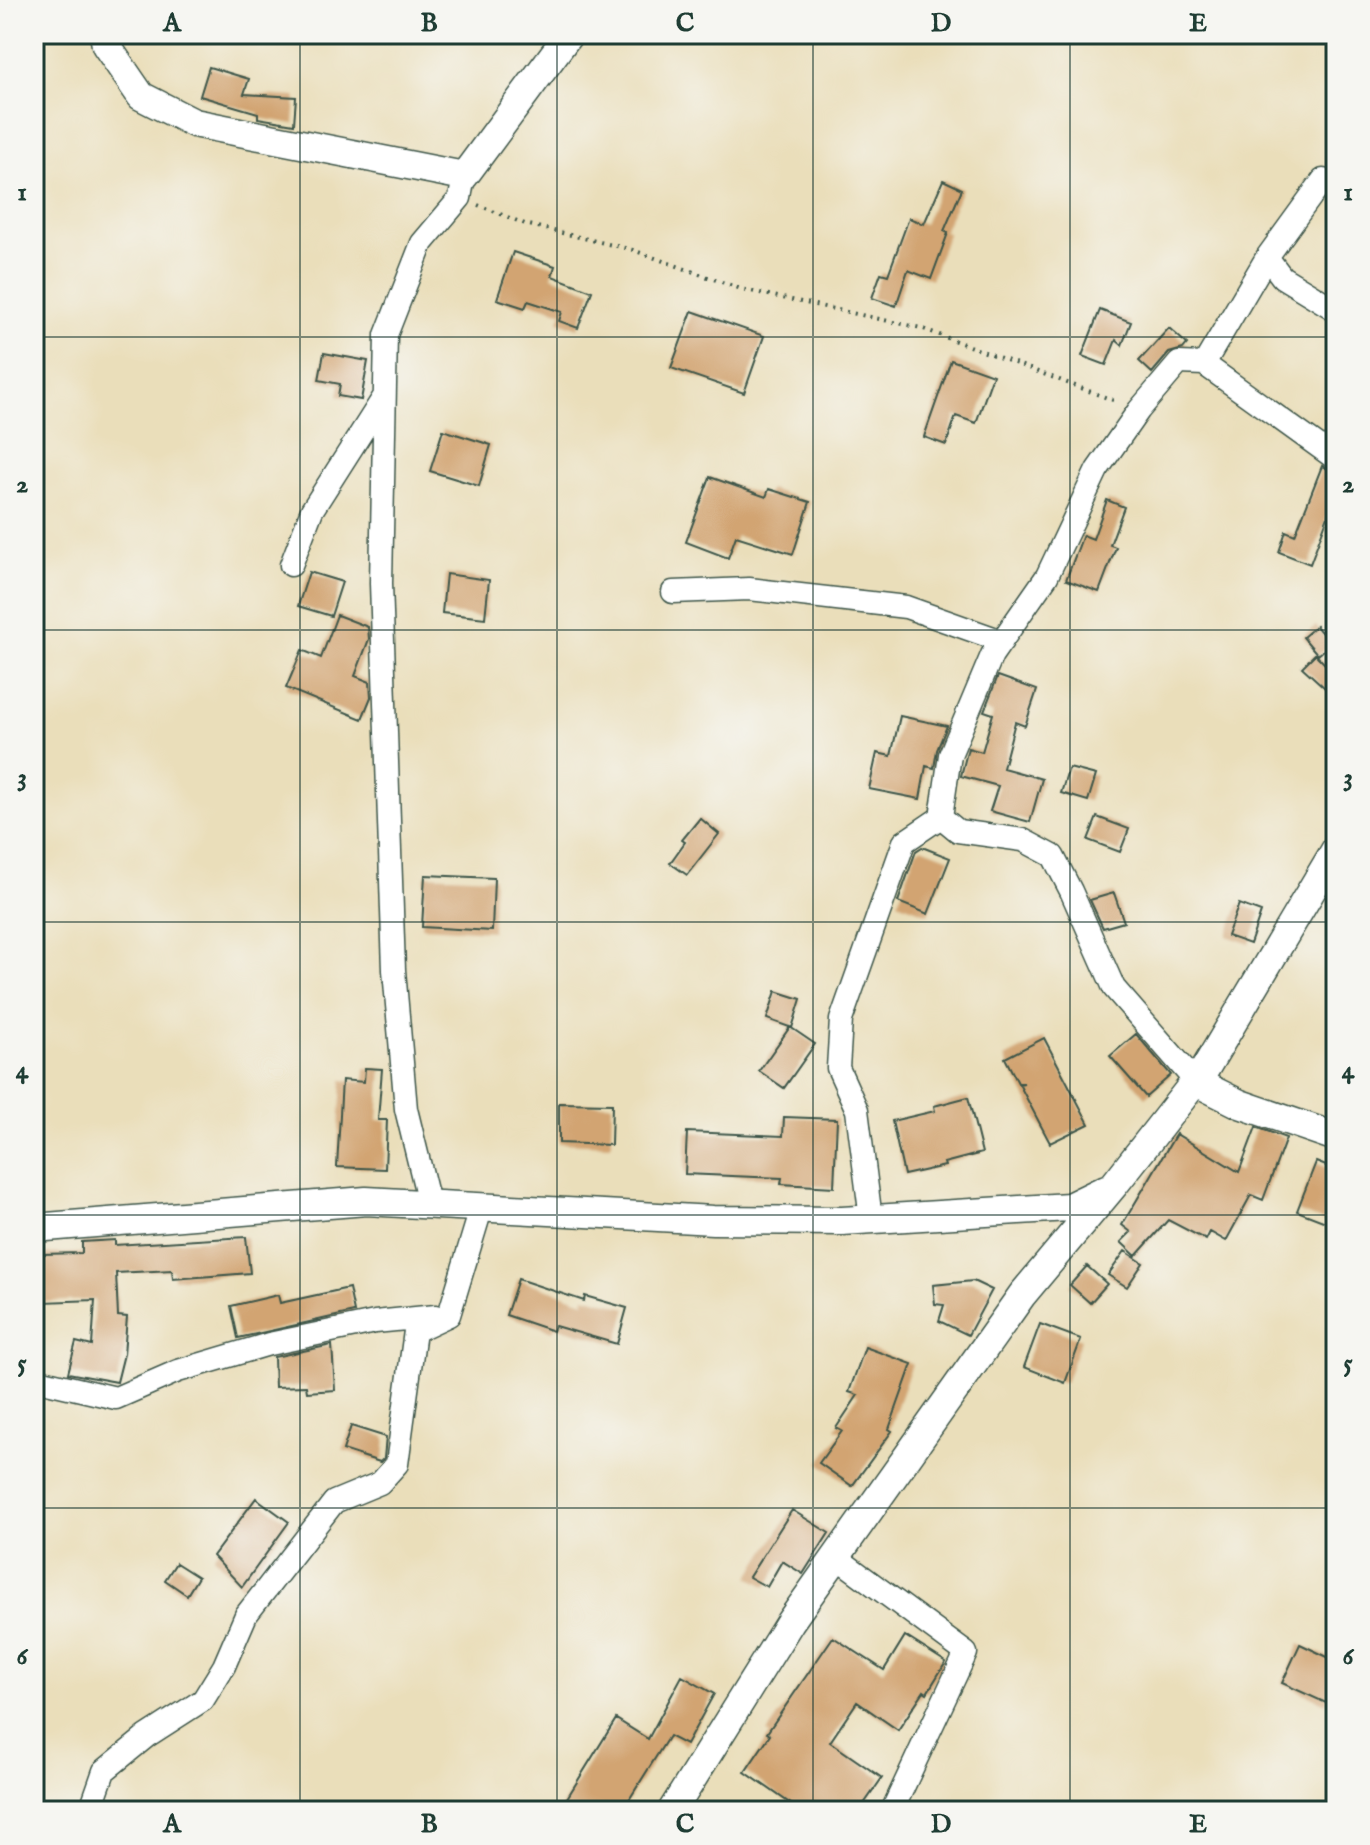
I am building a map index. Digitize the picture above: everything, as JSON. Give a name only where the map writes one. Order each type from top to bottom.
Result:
[{"type":"street","points":[[104,34],[106,45],[141,96],[194,123],[462,187]]},
{"type":"street","points":[[429,1203],[406,1109],[394,970],[381,583],[386,335],[422,243],[569,34]]},
{"type":"street","points":[[1204,364],[1267,257],[1323,180]]},
{"type":"street","points":[[1267,257],[1282,277],[1336,310]]},
{"type":"street","points":[[871,1219],[857,1110],[838,1068],[841,1020],[904,842],[941,817],[950,755],[992,655],[1047,576],[1097,470],[1139,410],[1179,363],[1204,364],[1336,459]]},
{"type":"street","points":[[291,565],[312,510],[384,396]]},
{"type":"street","points":[[673,592],[749,589],[906,607],[1002,641]]},
{"type":"street","points":[[941,817],[958,831],[1023,840],[1053,856],[1114,988],[1196,1082],[1240,1104],[1336,1137]]},
{"type":"street","points":[[672,1811],[790,1622],[1022,1295],[1196,1082],[1336,849]]},
{"type":"street","points":[[34,1228],[366,1201],[713,1220],[871,1219],[1069,1207],[1114,1185]]},
{"type":"street","points":[[90,1811],[104,1771],[147,1736],[203,1700],[224,1666],[246,1615],[334,1502],[380,1483],[397,1464],[415,1331],[449,1315],[482,1206]]},
{"type":"street","points":[[34,1379],[116,1398],[178,1371],[269,1344],[375,1322],[449,1315]]},
{"type":"street","points":[[836,1557],[966,1653],[892,1811]]},
{"type":"path","points":[[462,187],[525,224],[633,250],[741,289],[921,328],[1139,410]]},
{"type":"building","points":[[209,67],[249,79],[244,94],[296,97],[294,124],[258,118],[258,113],[200,96]]},
{"type":"building","points":[[943,180],[962,189],[944,231],[948,233],[931,279],[908,270],[896,306],[872,298],[881,273],[888,275],[909,218],[924,224]]},
{"type":"building","points":[[513,252],[555,266],[552,276],[592,291],[578,328],[559,321],[562,312],[528,301],[525,308],[497,299]]},
{"type":"building","points":[[1100,310],[1131,322],[1122,345],[1116,340],[1106,365],[1082,356]]},
{"type":"building","points":[[692,311],[764,336],[744,393],[671,368]]},
{"type":"building","points":[[1169,328],[1187,344],[1183,349],[1169,353],[1152,373],[1139,361]]},
{"type":"building","points":[[324,353],[368,361],[361,400],[338,396],[340,384],[319,380]]},
{"type":"building","points":[[951,360],[993,375],[976,423],[956,416],[946,445],[924,437]]},
{"type":"building","points":[[443,430],[491,445],[479,486],[430,471]]},
{"type":"building","points":[[1322,466],[1336,473],[1336,516],[1329,513],[1310,564],[1279,552],[1286,531],[1295,535]]},
{"type":"building","points":[[710,477],[766,497],[769,489],[810,502],[793,554],[736,536],[728,558],[686,542]]},
{"type":"building","points":[[1107,500],[1124,507],[1110,545],[1116,547],[1099,592],[1066,580],[1083,535],[1093,539]]},
{"type":"building","points":[[309,572],[342,582],[331,616],[298,606]]},
{"type":"building","points":[[446,574],[489,580],[485,618],[442,613]]},
{"type":"building","points":[[337,615],[368,627],[369,639],[355,676],[370,682],[371,697],[362,719],[286,688],[302,650],[321,658]]},
{"type":"building","points":[[1316,626],[1331,644],[1318,655],[1303,637]]},
{"type":"building","points":[[1315,654],[1336,675],[1336,698],[1302,667]]},
{"type":"building","points":[[998,676],[1037,690],[1025,726],[1015,722],[1003,768],[1042,779],[1030,822],[990,811],[998,786],[961,776],[968,748],[982,752],[993,714],[984,711]]},
{"type":"building","points":[[900,716],[947,726],[937,750],[934,768],[926,766],[920,799],[869,789],[877,753],[891,756]]},
{"type":"building","points":[[1069,768],[1096,775],[1088,801],[1061,793]]},
{"type":"building","points":[[1097,817],[1129,829],[1120,852],[1088,840]]},
{"type":"building","points":[[700,818],[719,834],[687,875],[670,863],[685,842],[682,840]]},
{"type":"building","points":[[922,847],[950,858],[928,914],[898,902],[916,851]]},
{"type":"building","points":[[425,875],[494,878],[492,931],[422,927]]},
{"type":"building","points":[[1114,893],[1124,922],[1103,928],[1090,900]]},
{"type":"building","points":[[1239,904],[1261,912],[1250,944],[1227,936]]},
{"type":"building","points":[[776,991],[801,999],[792,1028],[767,1019]]},
{"type":"building","points":[[790,1027],[815,1044],[784,1088],[759,1071]]},
{"type":"building","points":[[1136,1034],[1171,1075],[1146,1097],[1110,1056]]},
{"type":"building","points":[[1044,1038],[1089,1124],[1050,1143],[1019,1084],[1024,1083],[1018,1083],[1005,1058]]},
{"type":"building","points":[[365,1068],[382,1069],[378,1120],[387,1120],[385,1169],[337,1167],[342,1080],[364,1082]]},
{"type":"building","points":[[968,1097],[982,1153],[944,1163],[945,1166],[904,1175],[892,1121],[935,1111],[934,1106]]},
{"type":"building","points":[[559,1103],[612,1104],[611,1145],[559,1143]]},
{"type":"building","points":[[784,1117],[837,1119],[834,1187],[781,1184],[782,1178],[685,1174],[687,1132],[783,1136]]},
{"type":"building","points":[[1256,1127],[1286,1138],[1263,1200],[1251,1195],[1226,1241],[1210,1232],[1206,1240],[1168,1220],[1136,1256],[1121,1242],[1131,1232],[1122,1225],[1176,1134],[1239,1172]]},
{"type":"building","points":[[1316,1162],[1336,1170],[1336,1226],[1297,1211]]},
{"type":"building","points":[[246,1237],[250,1273],[173,1279],[172,1270],[116,1273],[118,1316],[127,1317],[124,1354],[117,1382],[68,1373],[76,1342],[92,1346],[95,1300],[43,1302],[41,1254],[82,1253],[82,1242],[115,1240],[115,1245]]},
{"type":"building","points":[[1125,1251],[1143,1263],[1127,1287],[1108,1275]]},
{"type":"building","points":[[1087,1266],[1107,1284],[1090,1303],[1070,1285]]},
{"type":"building","points":[[518,1279],[584,1301],[585,1296],[627,1308],[617,1344],[555,1326],[553,1331],[506,1315]]},
{"type":"building","points":[[973,1281],[992,1290],[968,1335],[939,1321],[944,1305],[935,1304],[933,1285]]},
{"type":"building","points":[[349,1288],[354,1312],[238,1338],[231,1306],[278,1295],[280,1303]]},
{"type":"building","points":[[1040,1324],[1081,1339],[1065,1383],[1024,1367]]},
{"type":"building","points":[[332,1345],[335,1390],[307,1392],[306,1386],[275,1387],[274,1357]]},
{"type":"building","points":[[865,1347],[912,1364],[889,1429],[892,1431],[852,1486],[819,1463],[842,1431],[836,1428],[858,1395],[849,1392]]},
{"type":"building","points":[[351,1426],[386,1437],[384,1458],[380,1462],[343,1450]]},
{"type":"building","points":[[256,1498],[289,1522],[242,1587],[213,1556]]},
{"type":"building","points":[[792,1510],[829,1533],[803,1574],[782,1561],[767,1587],[749,1577]]},
{"type":"building","points":[[176,1563],[198,1577],[187,1595],[165,1580]]},
{"type":"building","points":[[905,1636],[946,1662],[898,1730],[857,1702],[830,1742],[882,1778],[859,1811],[801,1811],[745,1772],[770,1735],[767,1733],[833,1637],[884,1670]]},
{"type":"building","points":[[1300,1644],[1336,1661],[1336,1681],[1326,1703],[1282,1683]]},
{"type":"building","points":[[682,1676],[714,1694],[686,1745],[669,1736],[622,1811],[559,1811],[616,1719],[648,1739]]}]
